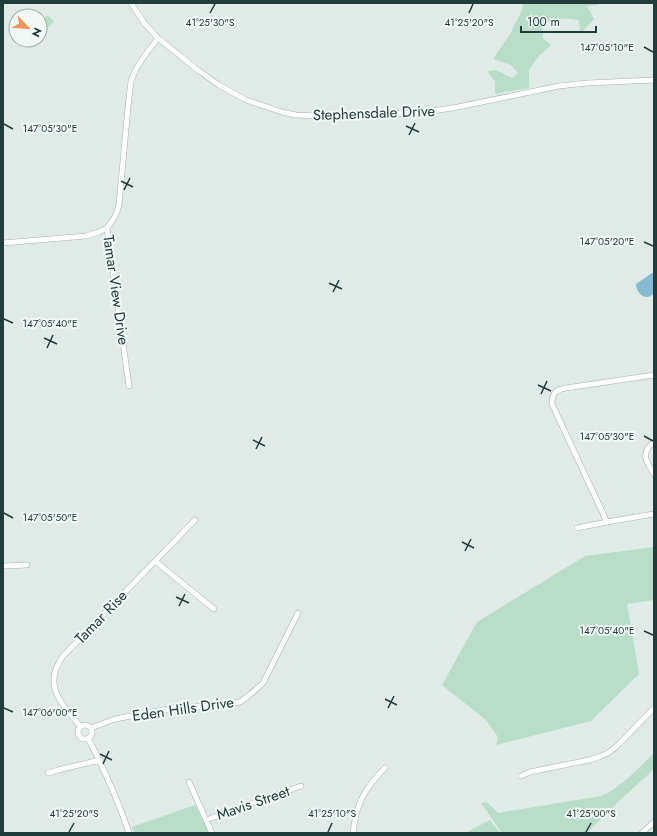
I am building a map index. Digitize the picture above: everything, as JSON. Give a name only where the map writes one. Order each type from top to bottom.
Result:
[{"type":"street","name":"Stephensdale Drive","points":[[131,3],[145,24],[158,38],[219,85],[246,100],[296,115],[316,116],[421,113],[458,107],[559,86],[654,80]]},
{"type":"street","name":"Tamar View Drive","points":[[129,386],[107,228],[112,222],[119,205],[131,81],[143,58],[158,38]]},
{"type":"street","points":[[3,243],[86,236],[107,228]]},
{"type":"street","points":[[607,522],[552,404],[552,398],[554,393],[566,388],[654,375]]},
{"type":"street","points":[[654,442],[646,450],[645,455],[648,465],[654,474]]},
{"type":"street","points":[[577,528],[654,514]]},
{"type":"street","name":"Tamar Rise","points":[[80,726],[64,707],[56,694],[54,675],[58,663],[63,656],[195,520]]},
{"type":"street","points":[[155,561],[214,609]]},
{"type":"street","points":[[3,566],[27,565]]},
{"type":"street","name":"Eden Hills Drive","points":[[91,728],[115,719],[174,708],[223,705],[240,702],[263,683],[298,613]]},
{"type":"street","points":[[521,776],[530,772],[599,758],[616,747],[654,708]]},
{"type":"street","points":[[85,724],[91,728],[92,734],[88,738],[83,738],[80,736],[78,732],[80,726],[85,724]]},
{"type":"street","points":[[88,738],[100,760],[128,833]]},
{"type":"street","points":[[48,773],[100,760]]},
{"type":"street","points":[[353,833],[358,806],[365,792],[375,778],[385,768]]},
{"type":"street","points":[[189,782],[212,833]]},
{"type":"street","name":"Mavis Street","points":[[206,820],[301,786]]},
{"type":"street","points":[[642,833],[654,822]]},
{"type":"green space","points":[[522,3],[598,3],[598,5],[587,6],[594,19],[580,34],[579,20],[555,20],[542,26],[543,38],[551,45],[538,57],[529,70],[529,88],[495,94],[495,81],[487,71],[496,70],[512,78],[518,73],[511,65],[493,59],[510,34],[523,8]]},
{"type":"green space","points":[[48,15],[54,22],[48,27]]},
{"type":"green space","points":[[654,547],[654,600],[627,604],[639,674],[591,721],[496,745],[498,737],[486,720],[442,685],[477,622],[585,556]]},
{"type":"green space","points":[[654,753],[654,769],[587,833],[502,833],[481,803],[487,802],[498,813],[601,796],[622,783]]},
{"type":"green space","points":[[195,805],[209,833],[134,833],[132,827]]},
{"type":"green space","points":[[490,820],[500,833],[465,833]]},
{"type":"water","points":[[654,273],[654,293],[648,297],[642,296],[636,288],[636,284]]}]
